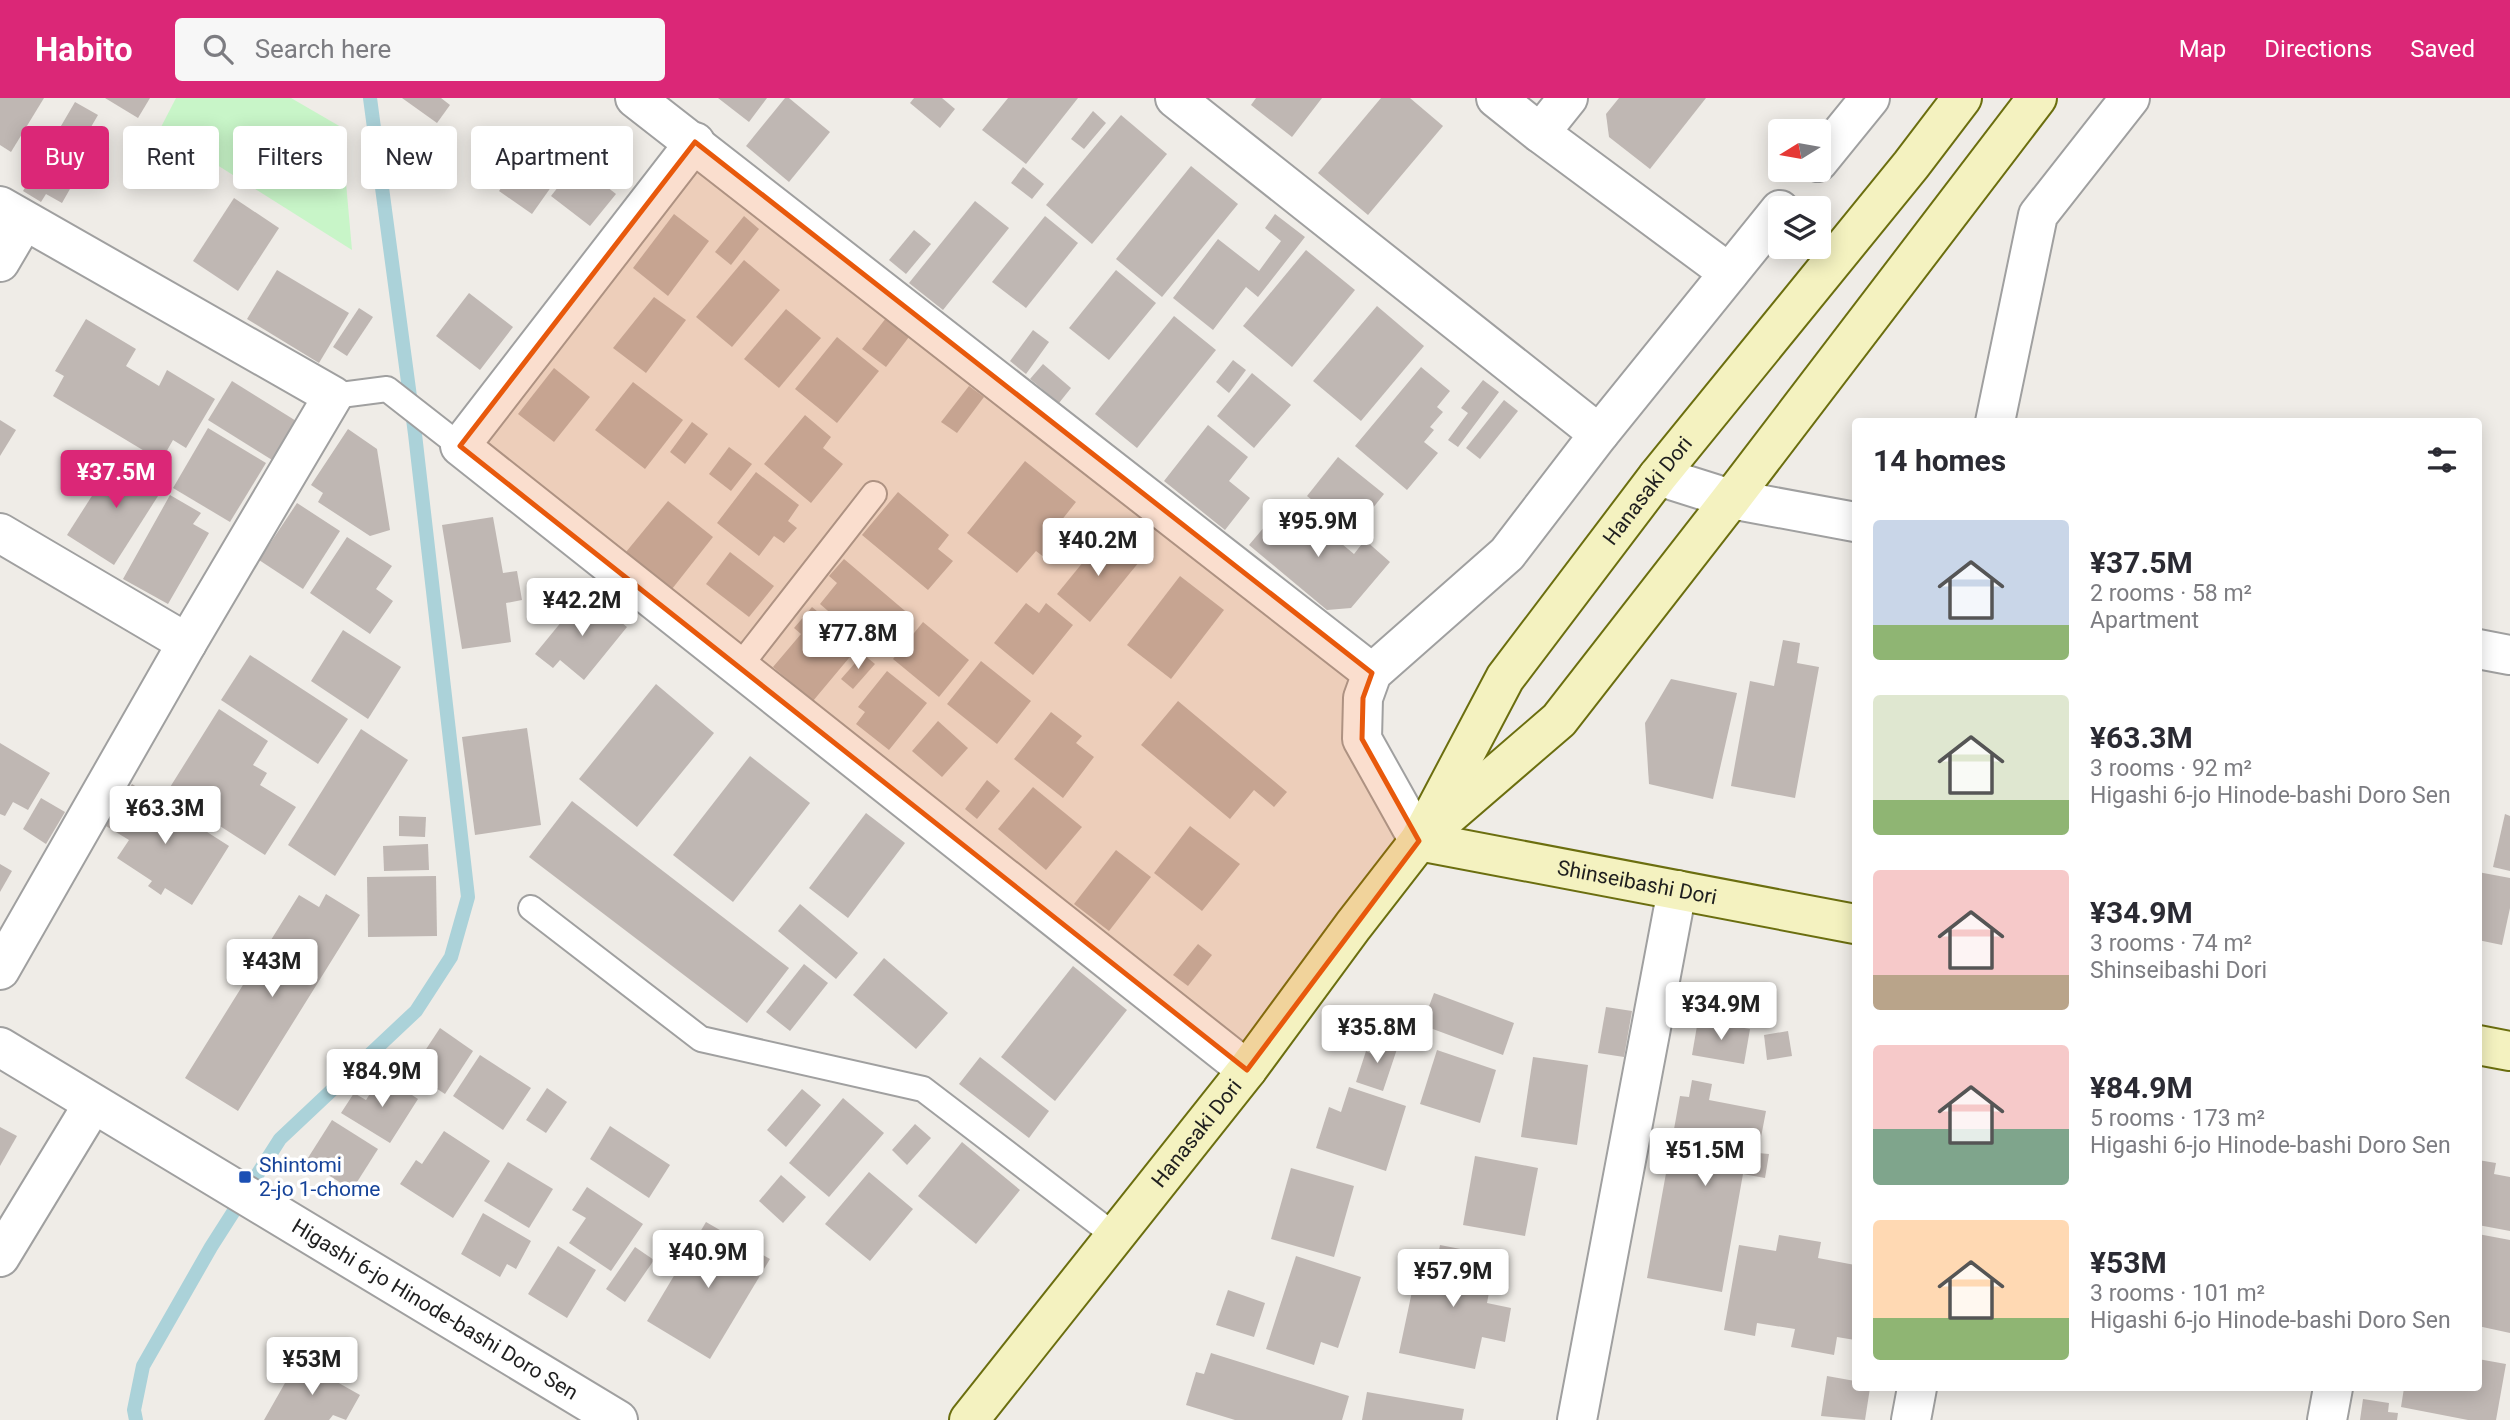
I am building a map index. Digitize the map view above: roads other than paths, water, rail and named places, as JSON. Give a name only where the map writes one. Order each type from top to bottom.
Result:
[{"type":"street","points":[[635,98],[695,142],[1372,673]]},
{"type":"street","points":[[1175,98],[1599,434]]},
{"type":"street","points":[[1496,98],[1729,272]]},
{"type":"street","points":[[1540,133],[1568,98]]},
{"type":"street","points":[[1831,146],[1870,98]]},
{"type":"street","name":"Hanasaki Dori","points":[[969,1420],[1247,1070],[1419,841],[1505,678],[1658,477],[1911,165],[1962,98]]},
{"type":"street","name":"Hanasaki Dori","points":[[1419,841],[1559,720],[2037,98]]},
{"type":"street","points":[[1997,418],[2038,215],[2130,98]]},
{"type":"street","points":[[695,142],[460,446],[1247,1070]]},
{"type":"street","points":[[1791,196],[1802,182]]},
{"type":"street","points":[[0,262],[12,214],[333,396],[187,643],[0,970]]},
{"type":"street","points":[[1419,841],[1362,739],[1363,698],[1372,673],[1507,554],[1599,434],[1768,224]]},
{"type":"street","points":[[1658,477],[1731,499],[1852,522]]},
{"type":"street","points":[[0,533],[187,643]]},
{"type":"street","points":[[2482,650],[2510,655]]},
{"type":"street","name":"Shinseibashi Dori","points":[[1419,841],[1852,923]]},
{"type":"street","points":[[1577,1420],[1677,890]]},
{"type":"street","points":[[2482,1046],[2510,1051]]},
{"type":"street","name":"Higashi 6-jo Hinode-bashi Doro Sen","points":[[0,1047],[618,1420]]},
{"type":"street","points":[[0,1257],[93,1104]]},
{"type":"street","points":[[1911,1420],[1916,1391]]},
{"type":"street","points":[[2327,1420],[2332,1391]]},
{"type":"lane","points":[[333,396],[387,389],[460,446]]},
{"type":"lane","points":[[739,667],[874,494]]},
{"type":"lane","points":[[531,908],[701,1038],[923,1089],[1115,1236]]},
{"type":"waterway","points":[[136,1420],[134,1410],[143,1366],[211,1247],[280,1139],[416,1011],[451,957],[468,897],[415,434],[370,98]]},
{"type":"place","name":"Shintomi 2-jo 1-chome","points":[[245,1177]]}]
